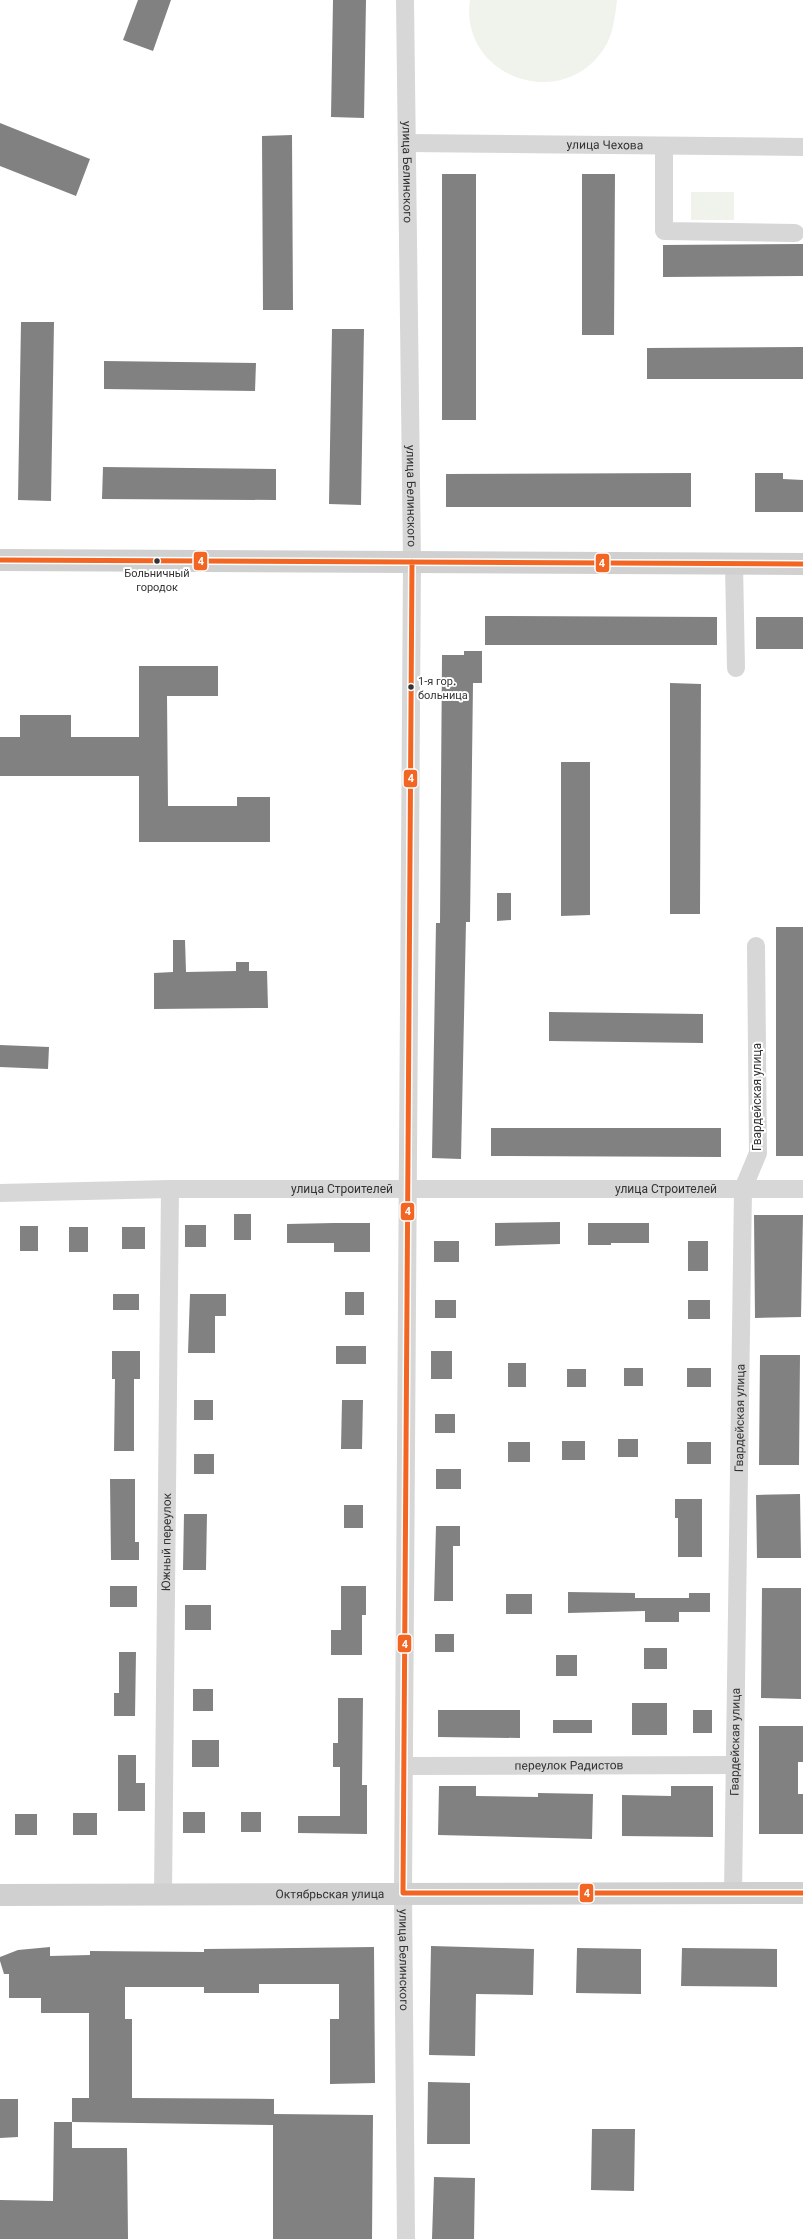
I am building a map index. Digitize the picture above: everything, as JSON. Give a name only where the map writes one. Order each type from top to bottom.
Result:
[{"type":"main road","points":[[0,560],[803,564]]},
{"type":"main road","name":"Октябрьская улица","points":[[0,1895],[803,1893]]},
{"type":"street","name":"улица Белинского","points":[[406,0],[412,562],[403,1893],[406,2239]]},
{"type":"street","name":"улица Чехова","points":[[407,143],[803,147]]},
{"type":"street","points":[[664,146],[664,231],[795,233]]},
{"type":"street","points":[[734,564],[736,668]]},
{"type":"street","name":"Гвардейская улица","points":[[733,1894],[743,1189],[758,1153],[756,946]]},
{"type":"street","name":"улица Строителей","points":[[0,1193],[170,1189],[803,1189]]},
{"type":"street","name":"Южный переулок","points":[[163,1895],[170,1189]]},
{"type":"street","name":"переулок Радистов","points":[[404,1766],[735,1765]]},
{"type":"shaded area","points":[[470,0],[617,0],[611,33],[603,50],[584,69],[563,79],[539,82],[516,77],[496,66],[480,49],[471,27]]},
{"type":"shaded area","points":[[691,192],[734,192],[734,220],[691,220]]},
{"type":"building","points":[[138,0],[171,0],[153,51],[123,40]]},
{"type":"building","points":[[333,0],[366,0],[364,118],[331,117]]},
{"type":"building","points":[[0,123],[90,159],[76,196],[0,166]]},
{"type":"building","points":[[292,135],[293,310],[263,310],[262,136]]},
{"type":"building","points":[[442,174],[476,174],[476,420],[442,420]]},
{"type":"building","points":[[582,174],[615,174],[614,335],[582,335]]},
{"type":"building","points":[[803,244],[803,276],[663,277],[663,245]]},
{"type":"building","points":[[21,322],[54,322],[51,501],[18,500]]},
{"type":"building","points":[[332,329],[364,329],[361,505],[329,504]]},
{"type":"building","points":[[803,347],[803,379],[647,379],[647,348]]},
{"type":"building","points":[[104,361],[256,363],[255,391],[104,389]]},
{"type":"building","points":[[103,467],[276,469],[276,500],[102,499]]},
{"type":"building","points":[[691,473],[691,507],[446,507],[446,474]]},
{"type":"building","points":[[755,473],[783,473],[783,479],[803,480],[803,512],[755,512]]},
{"type":"building","points":[[485,616],[717,617],[717,645],[485,645]]},
{"type":"building","points":[[756,617],[803,617],[803,649],[756,649]]},
{"type":"building","points":[[464,651],[482,651],[482,683],[473,683],[470,922],[466,922],[461,1159],[432,1158],[436,923],[440,923],[442,655],[464,655]]},
{"type":"building","points":[[139,666],[218,666],[218,696],[167,696],[168,806],[237,806],[237,797],[270,797],[270,842],[139,842],[139,776],[0,776],[0,737],[20,737],[20,715],[71,715],[71,737],[139,737]]},
{"type":"building","points":[[670,683],[701,684],[700,914],[670,914]]},
{"type":"building","points":[[561,762],[590,762],[590,915],[561,916]]},
{"type":"building","points":[[497,893],[511,893],[511,920],[497,921]]},
{"type":"building","points":[[776,927],[803,927],[803,1156],[776,1156]]},
{"type":"building","points":[[173,940],[185,940],[186,972],[236,971],[236,962],[249,962],[249,971],[267,971],[268,1008],[154,1009],[154,973],[173,972]]},
{"type":"building","points":[[549,1012],[703,1014],[703,1043],[549,1041]]},
{"type":"building","points":[[0,1045],[49,1047],[48,1069],[0,1067]]},
{"type":"building","points":[[491,1128],[721,1128],[721,1157],[491,1156]]},
{"type":"building","points":[[234,1214],[251,1214],[251,1240],[234,1240]]},
{"type":"building","points":[[754,1215],[803,1215],[801,1317],[755,1318]]},
{"type":"building","points":[[560,1222],[560,1244],[495,1246],[495,1223]]},
{"type":"building","points":[[370,1223],[370,1252],[334,1252],[334,1243],[287,1243],[287,1224]]},
{"type":"building","points":[[588,1223],[649,1223],[649,1243],[611,1243],[611,1245],[588,1245]]},
{"type":"building","points":[[185,1225],[206,1225],[206,1247],[185,1247]]},
{"type":"building","points":[[20,1226],[38,1226],[38,1251],[20,1251]]},
{"type":"building","points":[[69,1227],[88,1227],[88,1252],[69,1252]]},
{"type":"building","points":[[122,1227],[145,1227],[145,1249],[122,1249]]},
{"type":"building","points":[[434,1241],[459,1241],[459,1262],[434,1262]]},
{"type":"building","points":[[688,1241],[708,1241],[708,1271],[688,1271]]},
{"type":"building","points":[[345,1292],[364,1292],[364,1315],[345,1315]]},
{"type":"building","points":[[113,1294],[139,1294],[139,1310],[113,1310]]},
{"type":"building","points":[[190,1294],[226,1294],[226,1316],[215,1316],[215,1353],[188,1353]]},
{"type":"building","points":[[435,1300],[456,1300],[456,1318],[435,1318]]},
{"type":"building","points":[[688,1300],[710,1300],[710,1319],[688,1319]]},
{"type":"building","points":[[336,1346],[366,1346],[366,1364],[336,1364]]},
{"type":"building","points":[[112,1351],[140,1351],[140,1379],[134,1379],[134,1451],[114,1451],[115,1379],[112,1379]]},
{"type":"building","points":[[431,1351],[452,1351],[452,1379],[431,1379]]},
{"type":"building","points":[[760,1355],[800,1355],[799,1465],[759,1465]]},
{"type":"building","points":[[508,1363],[526,1363],[526,1387],[508,1387]]},
{"type":"building","points":[[624,1368],[643,1368],[643,1386],[624,1386]]},
{"type":"building","points":[[687,1368],[711,1368],[711,1387],[687,1387]]},
{"type":"building","points":[[567,1369],[586,1369],[586,1387],[567,1387]]},
{"type":"building","points":[[194,1400],[213,1400],[213,1420],[194,1420]]},
{"type":"building","points":[[342,1400],[363,1400],[362,1449],[341,1449]]},
{"type":"building","points":[[435,1414],[455,1414],[455,1433],[435,1433]]},
{"type":"building","points":[[618,1439],[638,1439],[638,1457],[618,1457]]},
{"type":"building","points":[[562,1441],[585,1441],[585,1460],[562,1460]]},
{"type":"building","points":[[508,1442],[530,1442],[530,1462],[508,1462]]},
{"type":"building","points":[[687,1442],[711,1442],[711,1464],[687,1464]]},
{"type":"building","points":[[194,1454],[214,1454],[214,1474],[194,1474]]},
{"type":"building","points":[[436,1469],[461,1469],[461,1489],[436,1489]]},
{"type":"building","points":[[110,1479],[135,1479],[135,1542],[139,1542],[139,1560],[111,1560]]},
{"type":"building","points":[[800,1494],[801,1558],[757,1558],[756,1495]]},
{"type":"building","points":[[675,1499],[702,1499],[702,1557],[678,1557],[678,1518],[675,1518]]},
{"type":"building","points":[[344,1505],[363,1505],[363,1528],[344,1528]]},
{"type":"building","points":[[184,1514],[207,1514],[206,1570],[183,1570]]},
{"type":"building","points":[[436,1526],[460,1526],[460,1546],[453,1546],[453,1601],[434,1601]]},
{"type":"building","points":[[110,1586],[137,1586],[137,1607],[110,1607]]},
{"type":"building","points":[[341,1586],[366,1586],[366,1615],[362,1615],[362,1655],[331,1655],[331,1630],[341,1630]]},
{"type":"building","points":[[762,1588],[801,1588],[801,1699],[761,1698]]},
{"type":"building","points":[[568,1592],[635,1593],[635,1598],[689,1598],[689,1593],[710,1593],[710,1612],[679,1612],[679,1622],[645,1622],[645,1611],[568,1613]]},
{"type":"building","points":[[506,1594],[532,1594],[532,1614],[506,1614]]},
{"type":"building","points":[[185,1605],[211,1605],[211,1630],[185,1630]]},
{"type":"building","points":[[435,1634],[454,1634],[454,1652],[435,1652]]},
{"type":"building","points":[[644,1648],[667,1648],[667,1669],[644,1669]]},
{"type":"building","points":[[119,1652],[136,1652],[135,1716],[114,1716],[114,1693],[119,1693]]},
{"type":"building","points":[[556,1655],[577,1655],[577,1676],[556,1676]]},
{"type":"building","points":[[193,1689],[213,1689],[213,1711],[193,1711]]},
{"type":"building","points":[[338,1698],[363,1698],[362,1785],[367,1785],[367,1834],[298,1833],[298,1816],[340,1816],[340,1767],[333,1767],[333,1743],[338,1743]]},
{"type":"building","points":[[632,1703],[667,1703],[667,1735],[632,1735]]},
{"type":"building","points":[[438,1710],[520,1710],[520,1738],[438,1737]]},
{"type":"building","points":[[693,1710],[712,1710],[712,1733],[693,1733]]},
{"type":"building","points":[[553,1720],[592,1720],[592,1733],[553,1733]]},
{"type":"building","points":[[759,1726],[803,1726],[803,1762],[798,1762],[798,1794],[803,1794],[803,1834],[759,1834]]},
{"type":"building","points":[[192,1740],[219,1740],[219,1767],[192,1767]]},
{"type":"building","points":[[118,1755],[136,1755],[136,1783],[145,1783],[145,1811],[118,1811]]},
{"type":"building","points":[[439,1786],[476,1786],[476,1796],[538,1797],[538,1793],[593,1794],[592,1839],[438,1835]]},
{"type":"building","points":[[671,1786],[713,1786],[713,1837],[622,1836],[622,1795],[671,1796]]},
{"type":"building","points":[[183,1812],[205,1812],[205,1833],[183,1833]]},
{"type":"building","points":[[241,1812],[261,1812],[261,1832],[241,1832]]},
{"type":"building","points":[[73,1813],[97,1813],[97,1835],[73,1835]]},
{"type":"building","points":[[15,1814],[37,1814],[37,1835],[15,1835]]},
{"type":"building","points":[[431,1946],[534,1949],[533,1995],[476,1994],[475,2056],[429,2055]]},
{"type":"building","points":[[50,1947],[50,1956],[90,1955],[90,1951],[204,1952],[204,1949],[374,1947],[375,2083],[330,2084],[330,2019],[339,2019],[339,1984],[259,1984],[259,1993],[204,1993],[204,1987],[125,1987],[125,2019],[132,2019],[132,2098],[274,2099],[274,2114],[373,2115],[372,2239],[273,2239],[273,2125],[72,2122],[72,2098],[89,2098],[89,2013],[41,2013],[41,1998],[9,1998],[9,1974],[4,1974],[0,1961],[0,1957],[18,1950]]},
{"type":"building","points":[[577,1948],[641,1949],[641,1994],[576,1993]]},
{"type":"building","points":[[682,1948],[777,1949],[777,1987],[681,1986]]},
{"type":"building","points":[[428,2082],[470,2083],[470,2144],[427,2144]]},
{"type":"building","points":[[0,2099],[18,2099],[18,2137],[0,2138]]},
{"type":"building","points":[[54,2122],[72,2122],[72,2148],[127,2148],[128,2239],[0,2239],[0,2200],[53,2201]]},
{"type":"building","points":[[592,2129],[635,2129],[634,2191],[591,2190]]},
{"type":"building","points":[[434,2177],[475,2178],[474,2239],[432,2239]]},
{"type":"transit line","name":"4","points":[[0,560],[803,564]]},
{"type":"transit line","name":"4","points":[[412,562],[403,1893],[803,1893]]},
{"type":"place","name":"Больничный городок","points":[[157,561]]},
{"type":"place","name":"1-я гор. больница","points":[[411,687]]}]
